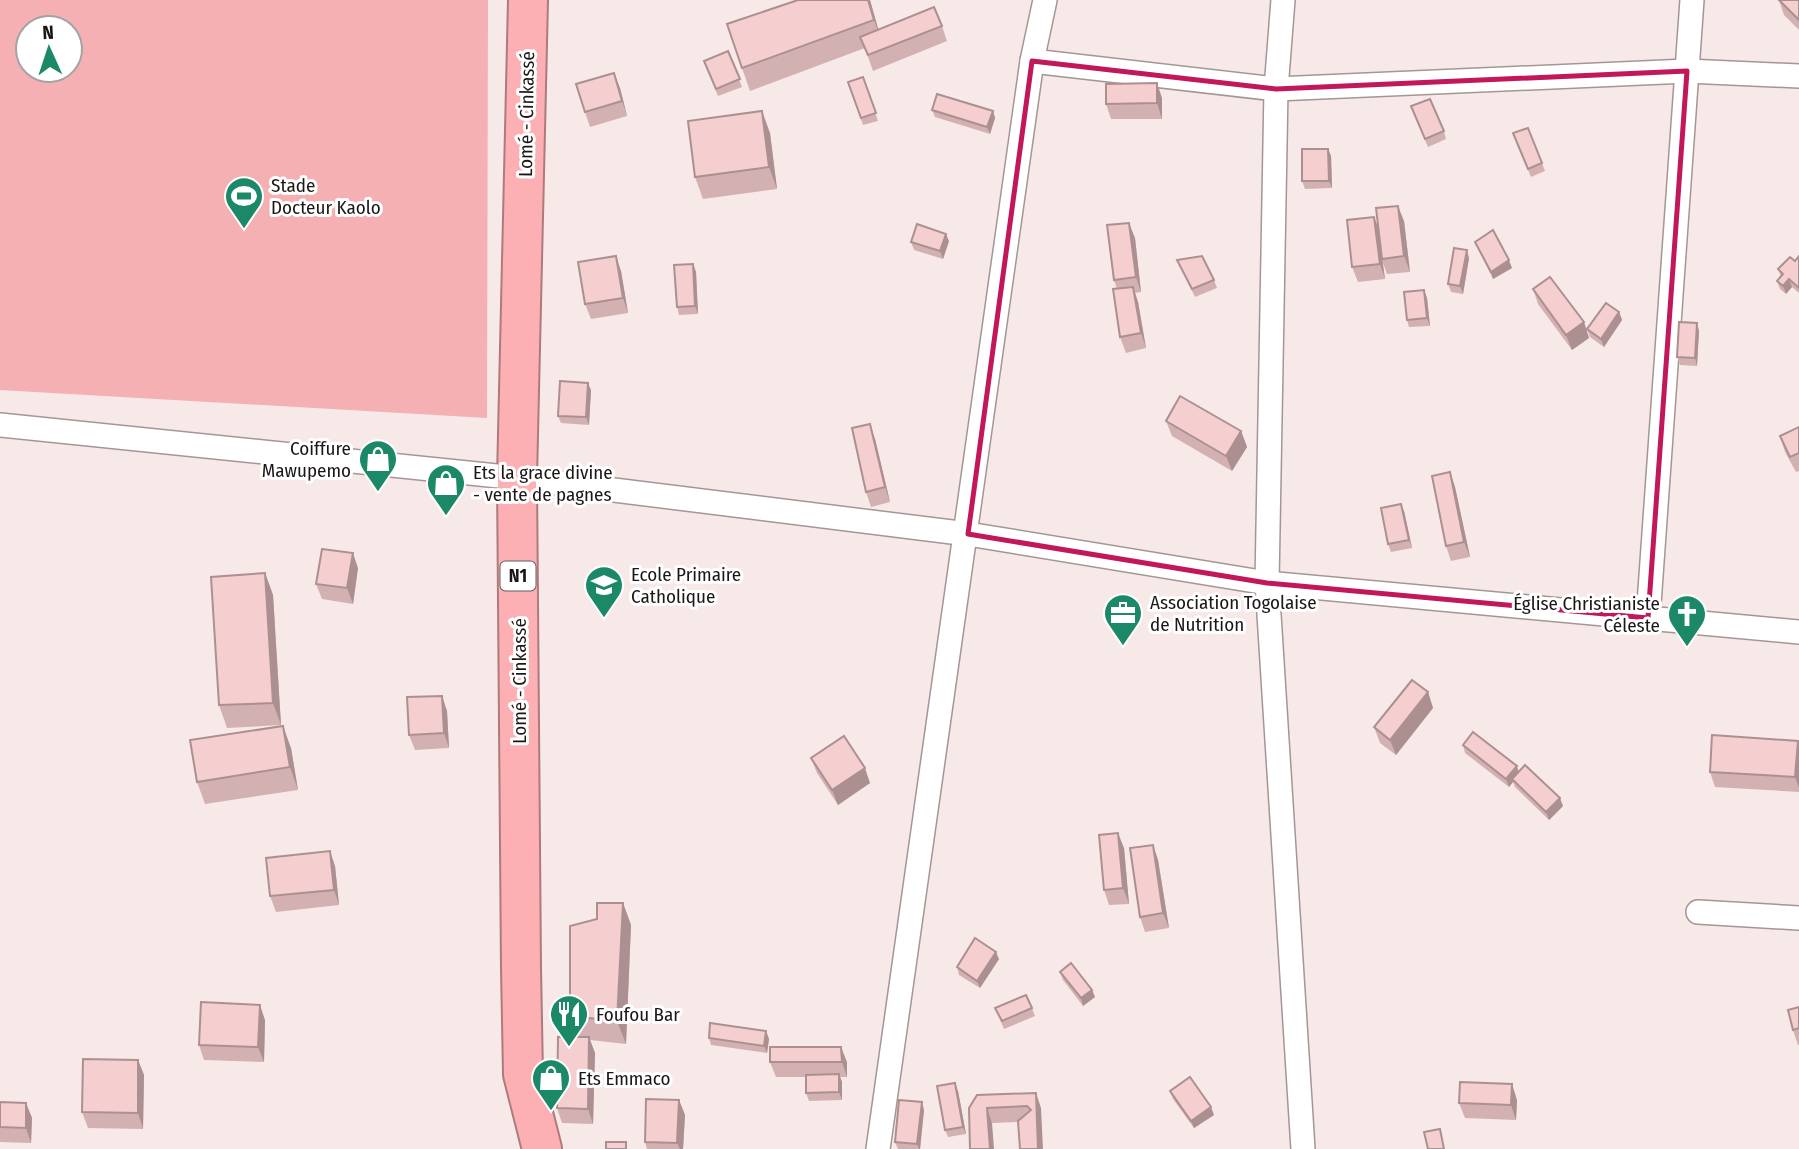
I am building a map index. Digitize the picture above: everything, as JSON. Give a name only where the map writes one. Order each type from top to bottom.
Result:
[{"type":"highway","name":"Lomé - Cinkassé","points":[[528,0],[517,478],[523,1074],[542,1149]]},
{"type":"street","points":[[878,1149],[968,534],[1032,61],[1045,0]]},
{"type":"street","points":[[1283,0],[1276,89],[1268,583],[1303,1149]]},
{"type":"street","points":[[1648,618],[1692,0]]},
{"type":"street","points":[[1032,61],[1276,89],[1687,71],[1799,76]]},
{"type":"street","points":[[0,425],[517,478],[968,534],[1268,583],[1799,632]]},
{"type":"street","points":[[1698,912],[1799,918]]},
{"type":"highlighted area","points":[[1032,61],[1276,89],[1687,71],[1648,618],[1267,583],[968,534]]},
{"type":"shaded area","name":"Stade Docteur Kaolo","points":[[0,0],[488,0],[487,418],[0,390]]},
{"type":"building","points":[[798,0],[868,0],[874,20],[742,68],[727,24]]},
{"type":"building","points":[[1779,0],[1799,0],[1799,20]]},
{"type":"building","points":[[934,7],[942,26],[868,55],[860,37]]},
{"type":"building","points":[[728,51],[740,79],[716,89],[704,61]]},
{"type":"building","points":[[614,73],[622,101],[585,112],[576,84]]},
{"type":"building","points":[[863,77],[876,113],[861,118],[848,82]]},
{"type":"building","points":[[1157,83],[1157,103],[1106,104],[1106,84]]},
{"type":"building","points":[[937,94],[993,111],[987,127],[932,110]]},
{"type":"building","points":[[1430,99],[1444,131],[1425,139],[1411,106]]},
{"type":"building","points":[[762,111],[769,167],[695,177],[688,121]]},
{"type":"building","points":[[1528,128],[1542,163],[1528,169],[1513,133]]},
{"type":"building","points":[[1302,149],[1328,149],[1329,181],[1302,181]]},
{"type":"building","points":[[1398,206],[1404,256],[1382,259],[1376,208]]},
{"type":"building","points":[[1374,217],[1380,264],[1352,267],[1347,220]]},
{"type":"building","points":[[1129,223],[1136,277],[1114,280],[1107,225]]},
{"type":"building","points":[[917,224],[946,234],[940,251],[911,242]]},
{"type":"building","points":[[1493,230],[1509,260],[1491,272],[1475,242]]},
{"type":"building","points":[[1454,248],[1467,250],[1460,286],[1448,284]]},
{"type":"building","points":[[616,256],[623,298],[585,304],[578,262]]},
{"type":"building","points":[[1202,256],[1214,280],[1192,289],[1177,260]]},
{"type":"building","points":[[1799,256],[1799,288],[1789,279],[1783,286],[1777,281],[1783,274],[1778,269],[1790,257],[1795,261]]},
{"type":"building","points":[[693,264],[695,306],[677,307],[674,265]]},
{"type":"building","points":[[1550,277],[1584,322],[1566,335],[1533,289]]},
{"type":"building","points":[[1133,287],[1141,333],[1120,337],[1113,289]]},
{"type":"building","points":[[1424,290],[1427,318],[1407,320],[1404,292]]},
{"type":"building","points":[[1606,303],[1619,312],[1601,339],[1587,329]]},
{"type":"building","points":[[1679,322],[1697,323],[1695,358],[1677,357]]},
{"type":"building","points":[[560,381],[588,383],[586,417],[558,416]]},
{"type":"building","points":[[1180,396],[1241,431],[1226,456],[1166,421]]},
{"type":"building","points":[[870,424],[885,487],[866,492],[852,428]]},
{"type":"building","points":[[1799,427],[1799,453],[1790,457],[1780,436]]},
{"type":"building","points":[[1450,472],[1464,542],[1446,546],[1432,476]]},
{"type":"building","points":[[1401,504],[1409,540],[1388,544],[1381,508]]},
{"type":"building","points":[[322,549],[353,553],[347,588],[316,584]]},
{"type":"building","points":[[265,573],[273,703],[219,705],[211,577]]},
{"type":"building","points":[[1412,680],[1428,692],[1390,740],[1374,727]]},
{"type":"building","points":[[442,696],[444,733],[409,735],[407,697]]},
{"type":"building","points":[[283,726],[290,767],[197,782],[190,740]]},
{"type":"building","points":[[1473,732],[1517,766],[1506,779],[1463,745]]},
{"type":"building","points":[[1712,735],[1798,741],[1795,777],[1710,772]]},
{"type":"building","points":[[844,736],[865,768],[832,790],[811,758]]},
{"type":"building","points":[[1525,765],[1560,798],[1546,812],[1512,779]]},
{"type":"building","points":[[1118,833],[1123,888],[1104,890],[1099,835]]},
{"type":"building","points":[[1153,845],[1163,913],[1140,917],[1130,848]]},
{"type":"building","points":[[330,851],[334,890],[270,896],[266,858]]},
{"type":"building","points":[[597,903],[623,903],[617,1021],[570,1016],[570,926],[597,919]]},
{"type":"building","points":[[975,938],[996,952],[977,981],[957,967]]},
{"type":"building","points":[[1071,963],[1092,990],[1081,998],[1060,972]]},
{"type":"building","points":[[1026,995],[1032,1008],[1002,1021],[995,1008]]},
{"type":"building","points":[[201,1002],[260,1005],[258,1047],[199,1045]]},
{"type":"building","points":[[1799,1007],[1799,1028],[1793,1030],[1788,1010]]},
{"type":"building","points":[[710,1023],[766,1031],[764,1046],[709,1038]]},
{"type":"building","points":[[558,1037],[589,1037],[588,1109],[557,1108]]},
{"type":"building","points":[[770,1047],[841,1047],[842,1062],[770,1062]]},
{"type":"building","points":[[83,1059],[138,1060],[138,1113],[82,1112]]},
{"type":"building","points":[[839,1074],[839,1092],[806,1093],[806,1075]]},
{"type":"building","points":[[1190,1077],[1211,1107],[1191,1121],[1170,1091]]},
{"type":"building","points":[[1460,1082],[1512,1084],[1511,1105],[1459,1103]]},
{"type":"building","points":[[955,1083],[963,1127],[945,1130],[937,1086]]},
{"type":"building","points":[[1036,1093],[1038,1149],[1020,1149],[1018,1121],[1031,1110],[1027,1106],[987,1108],[990,1149],[970,1149],[969,1108],[977,1095]]},
{"type":"building","points":[[646,1099],[679,1100],[677,1143],[645,1142]]},
{"type":"building","points":[[899,1100],[922,1102],[917,1144],[895,1142]]},
{"type":"building","points":[[0,1102],[26,1103],[26,1128],[0,1127]]},
{"type":"building","points":[[1440,1129],[1444,1149],[1428,1149],[1424,1132]]},
{"type":"building","points":[[606,1142],[626,1142],[626,1149],[606,1149]]},
{"type":"place","name":"Stade Docteur Kaolo","points":[[244,230]]},
{"type":"place","name":"Coiffure Mawupemo","points":[[378,493]]},
{"type":"place","name":"Ets la grace divine - vente de pagnes","points":[[446,517]]},
{"type":"place","name":"Ecole Primaire Catholique","points":[[604,619]]},
{"type":"place","name":"Association Togolaise de Nutrition","points":[[1123,647]]},
{"type":"place","name":"Église Christianiste Céleste","points":[[1687,648]]},
{"type":"place","name":"Foufou Bar","points":[[569,1048]]},
{"type":"place","name":"Ets Emmaco","points":[[551,1112]]}]
